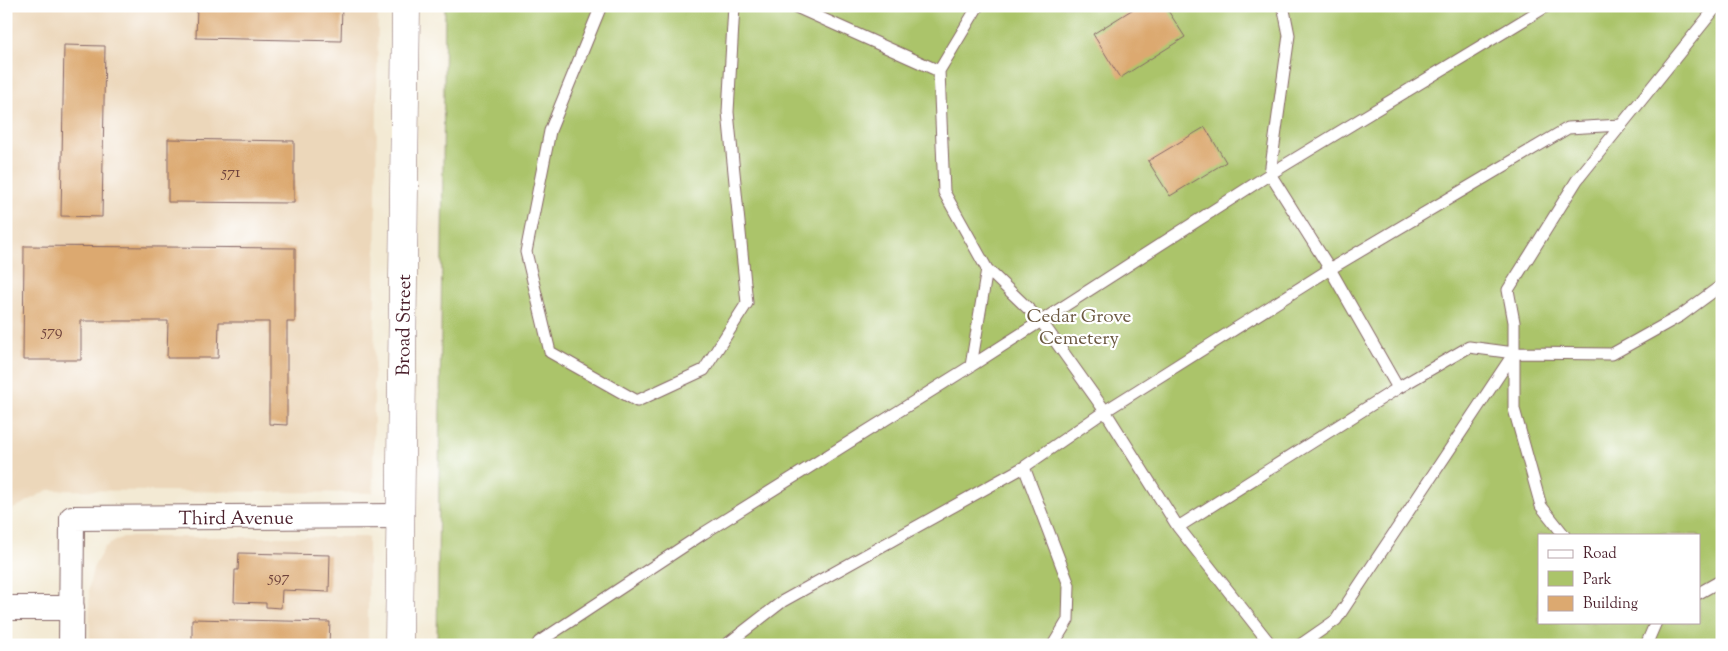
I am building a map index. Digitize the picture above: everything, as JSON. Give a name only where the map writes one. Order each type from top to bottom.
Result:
[{"type":"main road","name":"Broad Street","points":[[399,645],[406,6]]},
{"type":"street","name":"Third Avenue","points":[[72,608],[72,518],[400,516]]},
{"type":"street","points":[[6,608],[72,608],[71,645]]},
{"type":"lane","points":[[601,6],[550,131],[526,252],[550,352],[637,401],[704,370],[747,303],[728,112],[734,6]]},
{"type":"lane","points":[[794,6],[938,71]]},
{"type":"lane","points":[[978,6],[938,71],[944,192],[987,269],[1041,322],[1105,411],[1178,526],[1271,645]]},
{"type":"lane","points":[[537,645],[704,533],[1041,322],[1270,174],[1547,6]]},
{"type":"lane","points":[[1563,534],[1541,506],[1514,409],[1514,322],[1508,290],[1577,180],[1717,6]]},
{"type":"lane","points":[[1285,7],[1289,35],[1270,174],[1330,270],[1398,388]]},
{"type":"lane","points":[[726,645],[783,601],[1024,467],[1105,411],[1330,270],[1568,128],[1621,125]]},
{"type":"lane","points":[[971,366],[987,269]]},
{"type":"lane","points":[[1178,526],[1398,388],[1469,347],[1514,353],[1612,354],[1680,316],[1722,285]]},
{"type":"lane","points":[[1300,645],[1336,620],[1514,353]]},
{"type":"lane","points":[[1024,467],[1069,585],[1068,620],[1053,645]]},
{"type":"lane","points":[[1700,592],[1722,580]]},
{"type":"lane","points":[[1646,645],[1655,624]]},
{"type":"shaded area","points":[[6,6],[378,6],[373,493],[48,490],[6,513]]},
{"type":"shaded area","points":[[123,537],[368,537],[368,645],[90,645],[89,587],[93,568],[105,547]]},
{"type":"green space","name":"Cedar Grove Cemetery","points":[[445,6],[1722,6],[1722,645],[437,645]]},
{"type":"building","points":[[197,6],[342,6],[341,41],[196,38]]},
{"type":"building","points":[[1138,6],[1165,6],[1185,37],[1120,78],[1093,34]]},
{"type":"building","points":[[64,45],[105,46],[102,217],[61,216]]},
{"type":"building","points":[[1205,127],[1226,162],[1170,196],[1148,161]]},
{"type":"building","points":[[168,139],[294,141],[294,203],[168,202]]},
{"type":"building","points":[[24,246],[295,248],[295,322],[287,322],[287,425],[269,424],[269,322],[219,322],[218,358],[167,358],[168,321],[81,321],[81,360],[23,360]]},
{"type":"building","points":[[239,553],[330,555],[329,592],[282,590],[281,608],[266,607],[266,603],[234,602],[235,570],[238,570]]},
{"type":"building","points":[[192,619],[330,622],[329,645],[192,645]]}]
